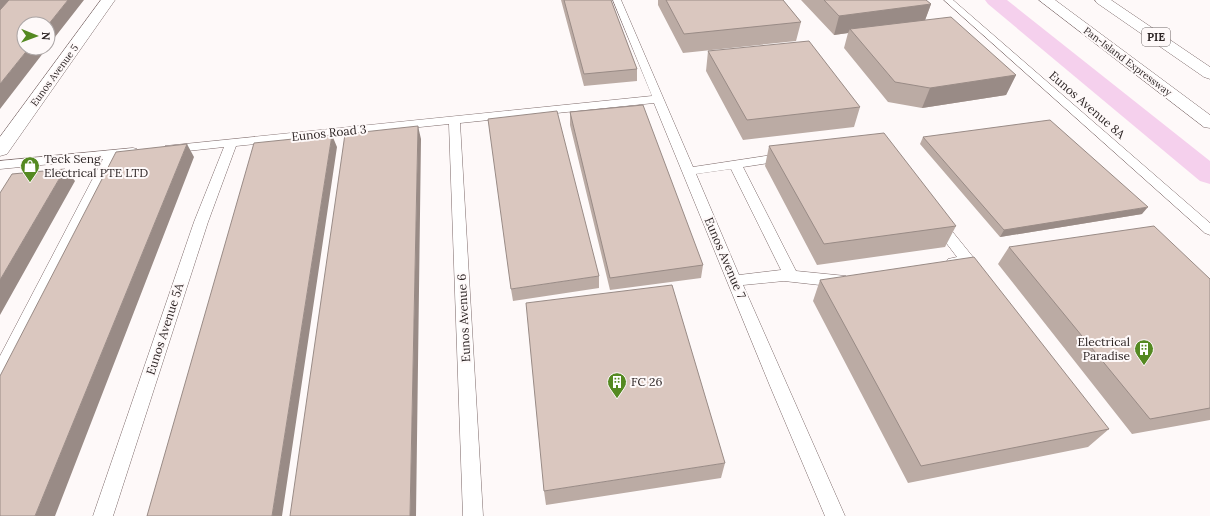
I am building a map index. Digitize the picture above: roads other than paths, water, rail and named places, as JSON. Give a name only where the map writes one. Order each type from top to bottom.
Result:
[{"type":"main road","name":"Eunos Avenue 5","points":[[0,150],[108,0]]},
{"type":"main road","name":"Pan-Island Expressway","points":[[1046,0],[1210,123]]},
{"type":"main road","name":"PIE","points":[[1102,0],[1210,74]]},
{"type":"lane","name":"Eunos Avenue 7","points":[[617,0],[734,281],[835,516]]},
{"type":"lane","name":"Eunos Avenue 8A","points":[[948,0],[1210,230]]},
{"type":"lane","name":"Eunos Road 3","points":[[0,165],[231,144],[454,119],[658,99]]},
{"type":"lane","name":"Eunos Avenue 6","points":[[454,119],[473,516]]},
{"type":"lane","name":"Eunos Avenue 5A","points":[[103,516],[201,222],[231,144]]},
{"type":"lane","points":[[0,372],[111,154]]},
{"type":"lane","points":[[688,171],[796,156]]},
{"type":"lane","points":[[735,164],[791,276]]},
{"type":"lane","points":[[930,212],[968,261],[938,266]]},
{"type":"lane","points":[[734,281],[768,276],[791,276],[832,281],[855,278]]},
{"type":"waterway","points":[[995,0],[1210,175]]},
{"type":"place","name":"Teck Seng Electrical PTE LTD","points":[[30,183]]},
{"type":"place","name":"Electrical Paradise","points":[[1144,366]]},
{"type":"place","name":"FC 26","points":[[617,399]]}]
